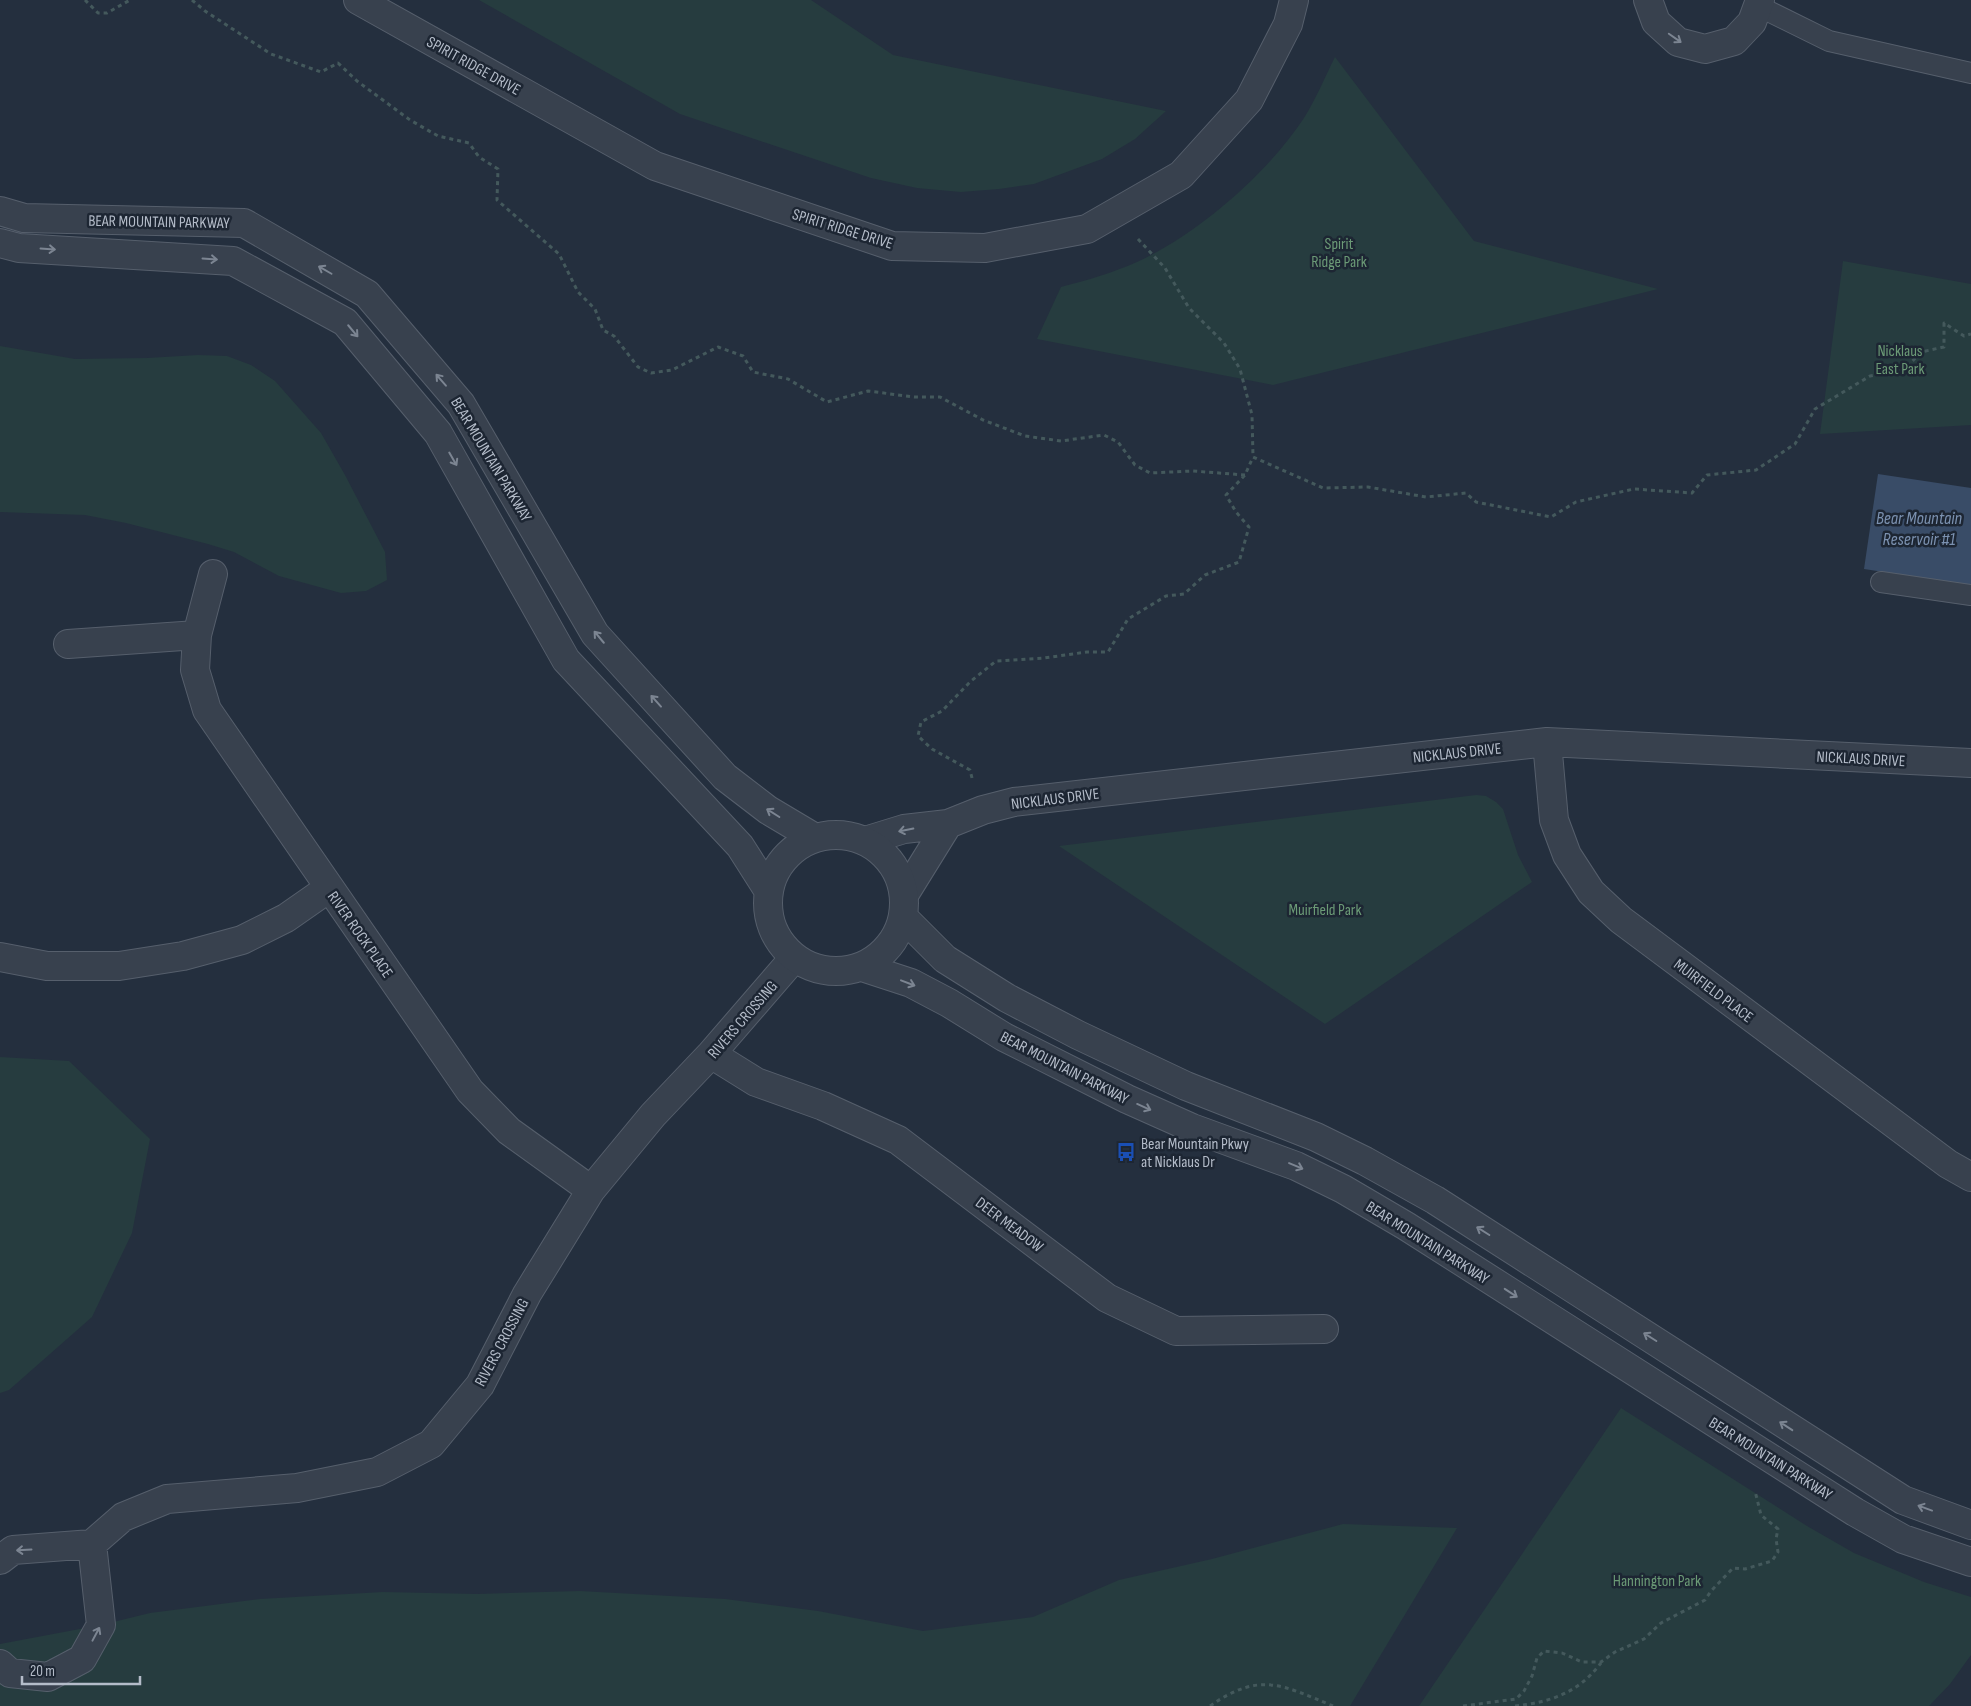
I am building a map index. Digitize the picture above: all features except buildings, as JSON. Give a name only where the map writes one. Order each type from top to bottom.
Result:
[{"type":"street","name":"SPIRIT RIDGE DRIVE","points":[[358,0],[655,166],[892,246],[985,248],[1086,229],[1181,175],[1249,100],[1288,24],[1294,0]]},
{"type":"street","points":[[1648,0],[1656,22],[1678,42],[1705,49],[1734,41],[1752,22],[1759,3]]},
{"type":"street","name":"BEAR MOUNTAIN PARKWAY","points":[[0,211],[24,218],[244,223],[367,294],[461,404],[596,634],[726,777],[768,810],[815,838]]},
{"type":"street","name":"BEAR MOUNTAIN PARKWAY","points":[[0,243],[20,248],[233,261],[345,322],[438,433],[566,660],[740,846],[768,890]]},
{"type":"street","name":"RIVER ROCK PLACE","points":[[213,574],[196,635],[194,670],[206,710],[470,1091],[509,1131],[591,1190]]},
{"type":"street","points":[[68,644],[196,635]]},
{"type":"street","name":"NICKLAUS DRIVE","points":[[865,841],[904,829],[948,824],[983,810],[1014,802],[1547,742],[1971,763]]},
{"type":"street","name":"MUIRFIELD PLACE","points":[[1547,742],[1554,820],[1567,855],[1591,892],[1621,920],[1948,1164],[1971,1177]]},
{"type":"street","points":[[948,824],[904,906],[895,938],[881,955],[862,967],[837,972],[812,967],[794,958],[776,936],[768,914],[768,890],[778,867],[794,849],[815,838],[840,835],[865,841],[885,856],[898,874],[904,906],[945,959],[1007,998],[1078,1035],[1186,1086],[1316,1137],[1365,1160],[1443,1205],[1903,1500],[1971,1525]]},
{"type":"street","points":[[0,958],[47,966],[119,966],[183,956],[242,940],[286,918],[329,888]]},
{"type":"street","name":"RIVERS CROSSING","points":[[92,1544],[123,1517],[167,1499],[297,1488],[377,1472],[431,1444],[480,1385],[526,1294],[591,1190],[652,1115],[711,1054],[794,958]]},
{"type":"street","name":"BEAR MOUNTAIN PARKWAY","points":[[862,967],[911,983],[1004,1036],[1127,1099],[1192,1128],[1296,1166],[1343,1189],[1406,1226],[1855,1512],[1903,1539],[1971,1562]]},
{"type":"street","name":"DEER MEADOW","points":[[711,1054],[756,1082],[823,1106],[898,1140],[1107,1298],[1176,1331],[1324,1329]]},
{"type":"street","points":[[0,1560],[13,1550],[92,1544],[100,1625],[82,1660],[48,1677],[10,1673],[0,1664]]},
{"type":"lane","points":[[1759,3],[1829,41],[1971,73]]},
{"type":"lane","points":[[1881,582],[1971,595]]},
{"type":"path","points":[[84,0],[98,13],[106,13],[130,0]]},
{"type":"path","points":[[192,0],[205,11],[272,54],[321,72],[338,63],[357,81],[410,120],[438,136],[469,143],[478,157],[498,169],[497,200],[559,254],[578,292],[595,309],[603,330],[614,336],[638,367],[644,370],[651,372],[672,370],[718,347],[743,356],[753,372],[788,379],[827,402],[868,391],[940,397],[983,420],[1025,436],[1061,441],[1104,436],[1118,442],[1135,466],[1150,473],[1193,471],[1245,475]]},
{"type":"path","points":[[983,810],[970,770],[932,749],[918,736],[921,722],[942,711],[971,681],[996,661],[1044,658],[1087,652],[1108,652],[1128,619],[1166,596],[1184,594],[1205,575],[1239,562],[1249,527],[1236,512],[1226,495],[1245,475],[1253,457],[1252,415],[1240,368],[1224,343],[1189,308],[1164,268],[1116,212]]},
{"type":"path","points":[[1253,457],[1323,488],[1368,487],[1426,497],[1466,493],[1476,502],[1551,516],[1576,502],[1634,489],[1692,493],[1708,475],[1756,470],[1795,444],[1815,409],[1870,376],[1906,368],[1921,352],[1944,347],[1944,323],[1964,336],[1971,334]]},
{"type":"path","points":[[1515,1706],[1555,1698],[1574,1688],[1591,1676],[1601,1662],[1615,1652],[1644,1639],[1661,1623],[1705,1600],[1733,1568],[1745,1569],[1772,1561],[1778,1552],[1776,1539],[1778,1529],[1761,1515],[1754,1488]]},
{"type":"path","points":[[1463,1706],[1516,1699],[1524,1691],[1532,1676],[1537,1658],[1544,1651],[1562,1653],[1582,1662],[1601,1662]]},
{"type":"path","points":[[1210,1706],[1241,1688],[1268,1683],[1284,1686],[1333,1706]]},
{"type":"green space","points":[[479,0],[811,0],[893,55],[1166,111],[1135,139],[1102,159],[1034,184],[961,192],[917,188],[871,178],[680,114]]},
{"type":"green space","name":"Spirit Ridge Park","points":[[1335,57],[1474,241],[1658,289],[1273,385],[1037,339],[1061,287],[1118,270],[1160,250],[1184,236],[1207,219],[1251,181],[1289,139],[1304,118]]},
{"type":"green space","name":"Nicklaus East Park","points":[[1843,261],[1971,284],[1971,425],[1820,434]]},
{"type":"green space","points":[[0,346],[75,359],[198,355],[227,356],[251,365],[275,381],[321,433],[385,552],[387,580],[366,591],[341,593],[279,576],[234,552],[126,523],[85,515],[0,512]]},
{"type":"green space","name":"Muirfield Park","points":[[1476,795],[1486,796],[1503,809],[1518,855],[1532,882],[1325,1024],[1059,846]]},
{"type":"green space","points":[[0,1057],[69,1061],[150,1139],[132,1233],[92,1317],[9,1390],[0,1393]]},
{"type":"green space","name":"Hannington Park","points":[[1621,1408],[1807,1526],[1854,1553],[1924,1582],[1971,1597],[1971,1655],[1950,1684],[1929,1706],[1419,1706]]},
{"type":"green space","points":[[1343,1524],[1457,1528],[1350,1706],[0,1706],[0,1644],[101,1625],[150,1613],[260,1599],[383,1592],[477,1594],[580,1591],[725,1599],[818,1611],[923,1631],[1033,1617],[1119,1580],[1212,1559]]},
{"type":"water","name":"Bear Mountain Reservoir #1","points":[[1878,474],[1971,488],[1971,585],[1864,569]]},
{"type":"place","name":"Bear Mountain Pkwy at Nicklaus Dr","points":[[1126,1152]]}]
